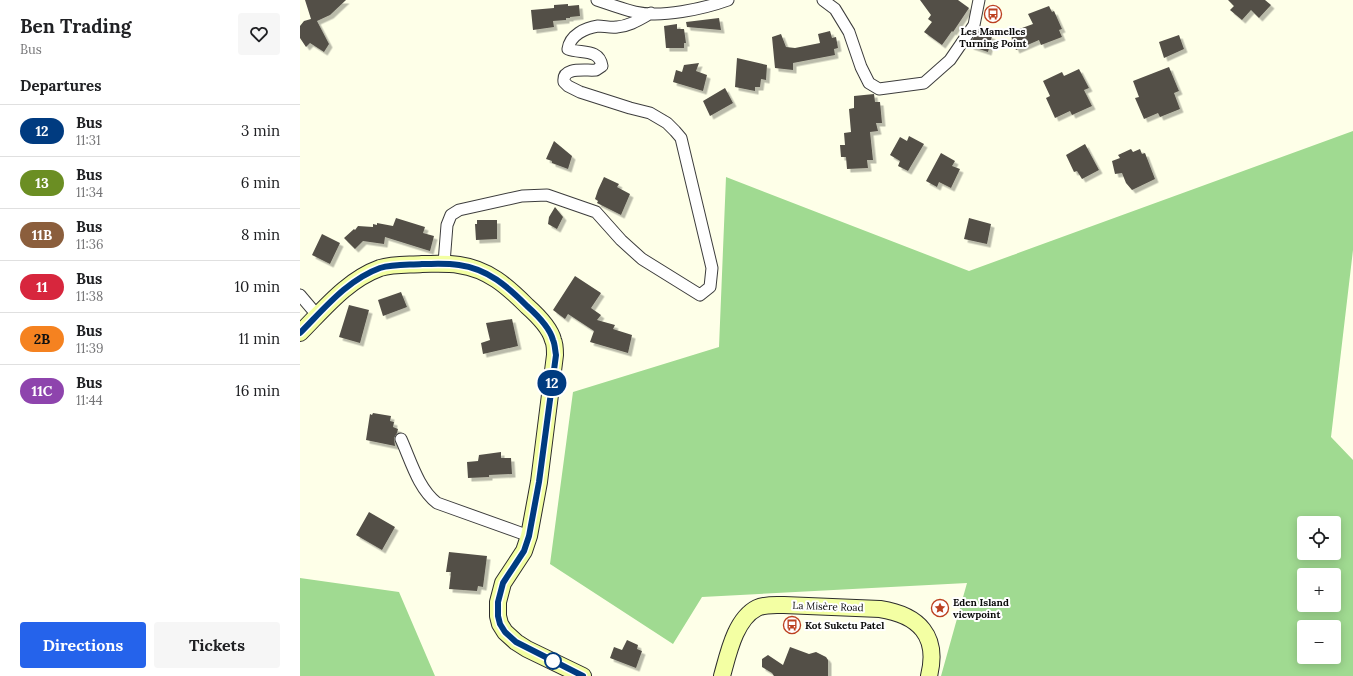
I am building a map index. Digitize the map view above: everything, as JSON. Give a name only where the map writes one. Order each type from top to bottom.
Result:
[{"type":"main road","points":[[300,333],[341,292],[358,279],[380,268],[399,265],[444,263],[459,265],[480,271],[500,280],[532,310],[553,339],[556,355],[539,482],[529,536],[524,551],[503,583],[498,602],[498,616],[500,624],[505,632],[516,642],[583,676]]},
{"type":"main road","name":"La Misère Road","points":[[722,676],[737,630],[746,617],[757,608],[784,605],[880,609],[907,617],[916,623],[925,633],[930,642],[931,651],[929,676]]},
{"type":"street","points":[[597,0],[636,12],[665,14],[728,0]]},
{"type":"street","points":[[823,0],[835,9],[849,32],[861,67],[869,83],[879,89],[924,82],[950,60],[974,25],[978,0]]},
{"type":"street","points":[[444,263],[447,225],[451,215],[459,210],[522,196],[547,195],[596,212],[621,240],[642,259],[700,295],[710,288],[712,268],[681,138],[667,123],[650,113],[580,92],[568,86],[564,82],[563,78],[565,74],[570,71],[596,70],[602,66],[601,60],[596,54],[568,49],[569,43],[574,36],[599,26],[616,27],[633,23],[651,13]]},
{"type":"street","points":[[300,295],[317,315]]},
{"type":"street","points":[[401,439],[421,485],[429,497],[437,503],[529,536]]},
{"type":"green space","points":[[1353,131],[1353,250],[1331,437],[1353,460],[1353,676],[941,676],[967,583],[702,597],[673,644],[550,564],[573,392],[719,347],[726,177],[969,271]]},
{"type":"green space","points":[[300,578],[399,592],[435,676],[300,676]]},
{"type":"building","points":[[305,0],[346,0],[330,15],[317,21],[329,44],[324,52],[310,43],[306,47],[300,38],[300,26],[304,21],[311,19]]},
{"type":"building","points":[[920,0],[958,0],[969,8],[953,32],[952,31],[942,45],[924,32],[932,22],[928,19],[931,15]]},
{"type":"building","points":[[1228,0],[1265,0],[1271,5],[1259,18],[1251,10],[1242,20],[1230,10],[1234,6]]},
{"type":"building","points":[[568,4],[568,6],[579,5],[580,16],[566,18],[566,20],[553,21],[554,27],[533,30],[531,10],[554,8],[554,5]]},
{"type":"building","points":[[1049,6],[1052,12],[1054,11],[1062,29],[1059,30],[1062,37],[1041,45],[1039,40],[1016,50],[1012,41],[1011,32],[1033,24],[1028,14]]},
{"type":"building","points":[[719,18],[721,30],[687,27],[686,22]]},
{"type":"building","points":[[677,24],[677,29],[684,29],[686,43],[684,43],[684,48],[666,48],[664,26]]},
{"type":"building","points":[[830,31],[832,38],[836,37],[838,48],[834,49],[835,55],[793,63],[793,70],[775,68],[772,37],[781,34],[786,47],[795,48],[820,43],[818,34]]},
{"type":"building","points":[[978,31],[992,36],[988,52],[970,46]]},
{"type":"building","points":[[1179,35],[1184,49],[1164,58],[1159,42]]},
{"type":"building","points":[[737,58],[767,65],[766,80],[761,79],[760,87],[755,87],[755,91],[735,87]]},
{"type":"building","points":[[699,63],[696,71],[707,75],[703,91],[673,82],[676,70],[682,72],[684,65]]},
{"type":"building","points":[[1169,67],[1179,91],[1174,93],[1180,109],[1160,117],[1158,113],[1144,119],[1135,98],[1139,97],[1133,81]]},
{"type":"building","points":[[1079,69],[1089,88],[1084,90],[1092,106],[1072,115],[1070,111],[1055,118],[1046,98],[1050,96],[1043,81],[1062,72],[1064,76]]},
{"type":"building","points":[[725,88],[733,103],[710,116],[703,101]]},
{"type":"building","points":[[874,94],[875,102],[880,102],[882,123],[876,123],[878,131],[870,132],[873,160],[867,160],[868,168],[847,169],[846,157],[841,157],[840,145],[845,145],[844,133],[851,132],[849,109],[854,108],[854,96]]},
{"type":"building","points":[[909,136],[924,144],[908,171],[898,166],[900,161],[890,155],[900,137],[907,141]]},
{"type":"building","points":[[554,141],[572,156],[568,169],[546,159]]},
{"type":"building","points":[[1085,144],[1099,170],[1082,179],[1077,171],[1074,172],[1066,155]]},
{"type":"building","points":[[1131,149],[1133,152],[1140,149],[1142,154],[1145,153],[1155,179],[1132,190],[1126,183],[1122,173],[1115,174],[1112,161],[1120,158],[1118,155]]},
{"type":"building","points":[[941,153],[955,161],[952,166],[960,169],[951,188],[939,182],[937,187],[926,181]]},
{"type":"building","points":[[604,177],[619,184],[617,187],[630,194],[621,215],[597,203],[598,201],[595,199]]},
{"type":"building","points":[[555,207],[563,217],[557,229],[548,224],[549,217]]},
{"type":"building","points":[[396,218],[425,227],[423,233],[434,236],[430,251],[385,237],[384,244],[363,241],[355,249],[344,238],[358,226],[373,227],[373,224],[377,225],[377,223],[393,226]]},
{"type":"building","points":[[969,218],[991,224],[987,244],[964,239]]},
{"type":"building","points":[[477,220],[497,220],[497,239],[476,240],[475,224],[477,224]]},
{"type":"building","points":[[322,234],[340,243],[330,264],[312,255]]},
{"type":"building","points":[[575,276],[601,293],[591,308],[601,315],[597,320],[615,325],[613,329],[632,335],[628,353],[590,342],[594,331],[568,314],[565,319],[553,310]]},
{"type":"building","points":[[401,292],[407,307],[383,316],[378,300]]},
{"type":"building","points":[[349,305],[369,310],[360,343],[339,337]]},
{"type":"building","points":[[512,319],[518,346],[483,354],[481,343],[490,340],[486,323]]},
{"type":"building","points":[[373,413],[391,416],[390,421],[394,422],[393,427],[398,429],[394,438],[395,446],[366,440],[370,414],[372,415]]},
{"type":"building","points":[[501,452],[501,458],[511,458],[512,474],[468,478],[467,462],[478,461],[479,455]]},
{"type":"building","points":[[369,512],[395,527],[382,550],[356,535]]},
{"type":"building","points":[[449,552],[487,556],[483,587],[478,586],[477,591],[449,589],[451,572],[446,572]]},
{"type":"building","points":[[627,640],[638,645],[637,649],[642,651],[636,668],[610,658],[614,647],[622,650]]},
{"type":"building","points":[[790,647],[809,654],[816,652],[826,657],[828,660],[828,676],[774,676],[762,667],[762,659],[768,655],[783,665]]},
{"type":"bus line","name":"12","points":[[300,333],[341,292],[358,279],[380,268],[399,265],[444,263],[459,265],[480,271],[500,280],[532,310],[553,339],[556,355],[539,482],[529,536],[524,551],[503,583],[498,602],[498,616],[500,624],[505,632],[516,642],[527,649],[583,676]]},
{"type":"place","name":"Les Mamelles Turning Point","points":[[993,14]]},
{"type":"place","name":"Eden Island viewpoint","points":[[940,608]]},
{"type":"place","name":"Kot Suketu Patel","points":[[792,625]]}]
